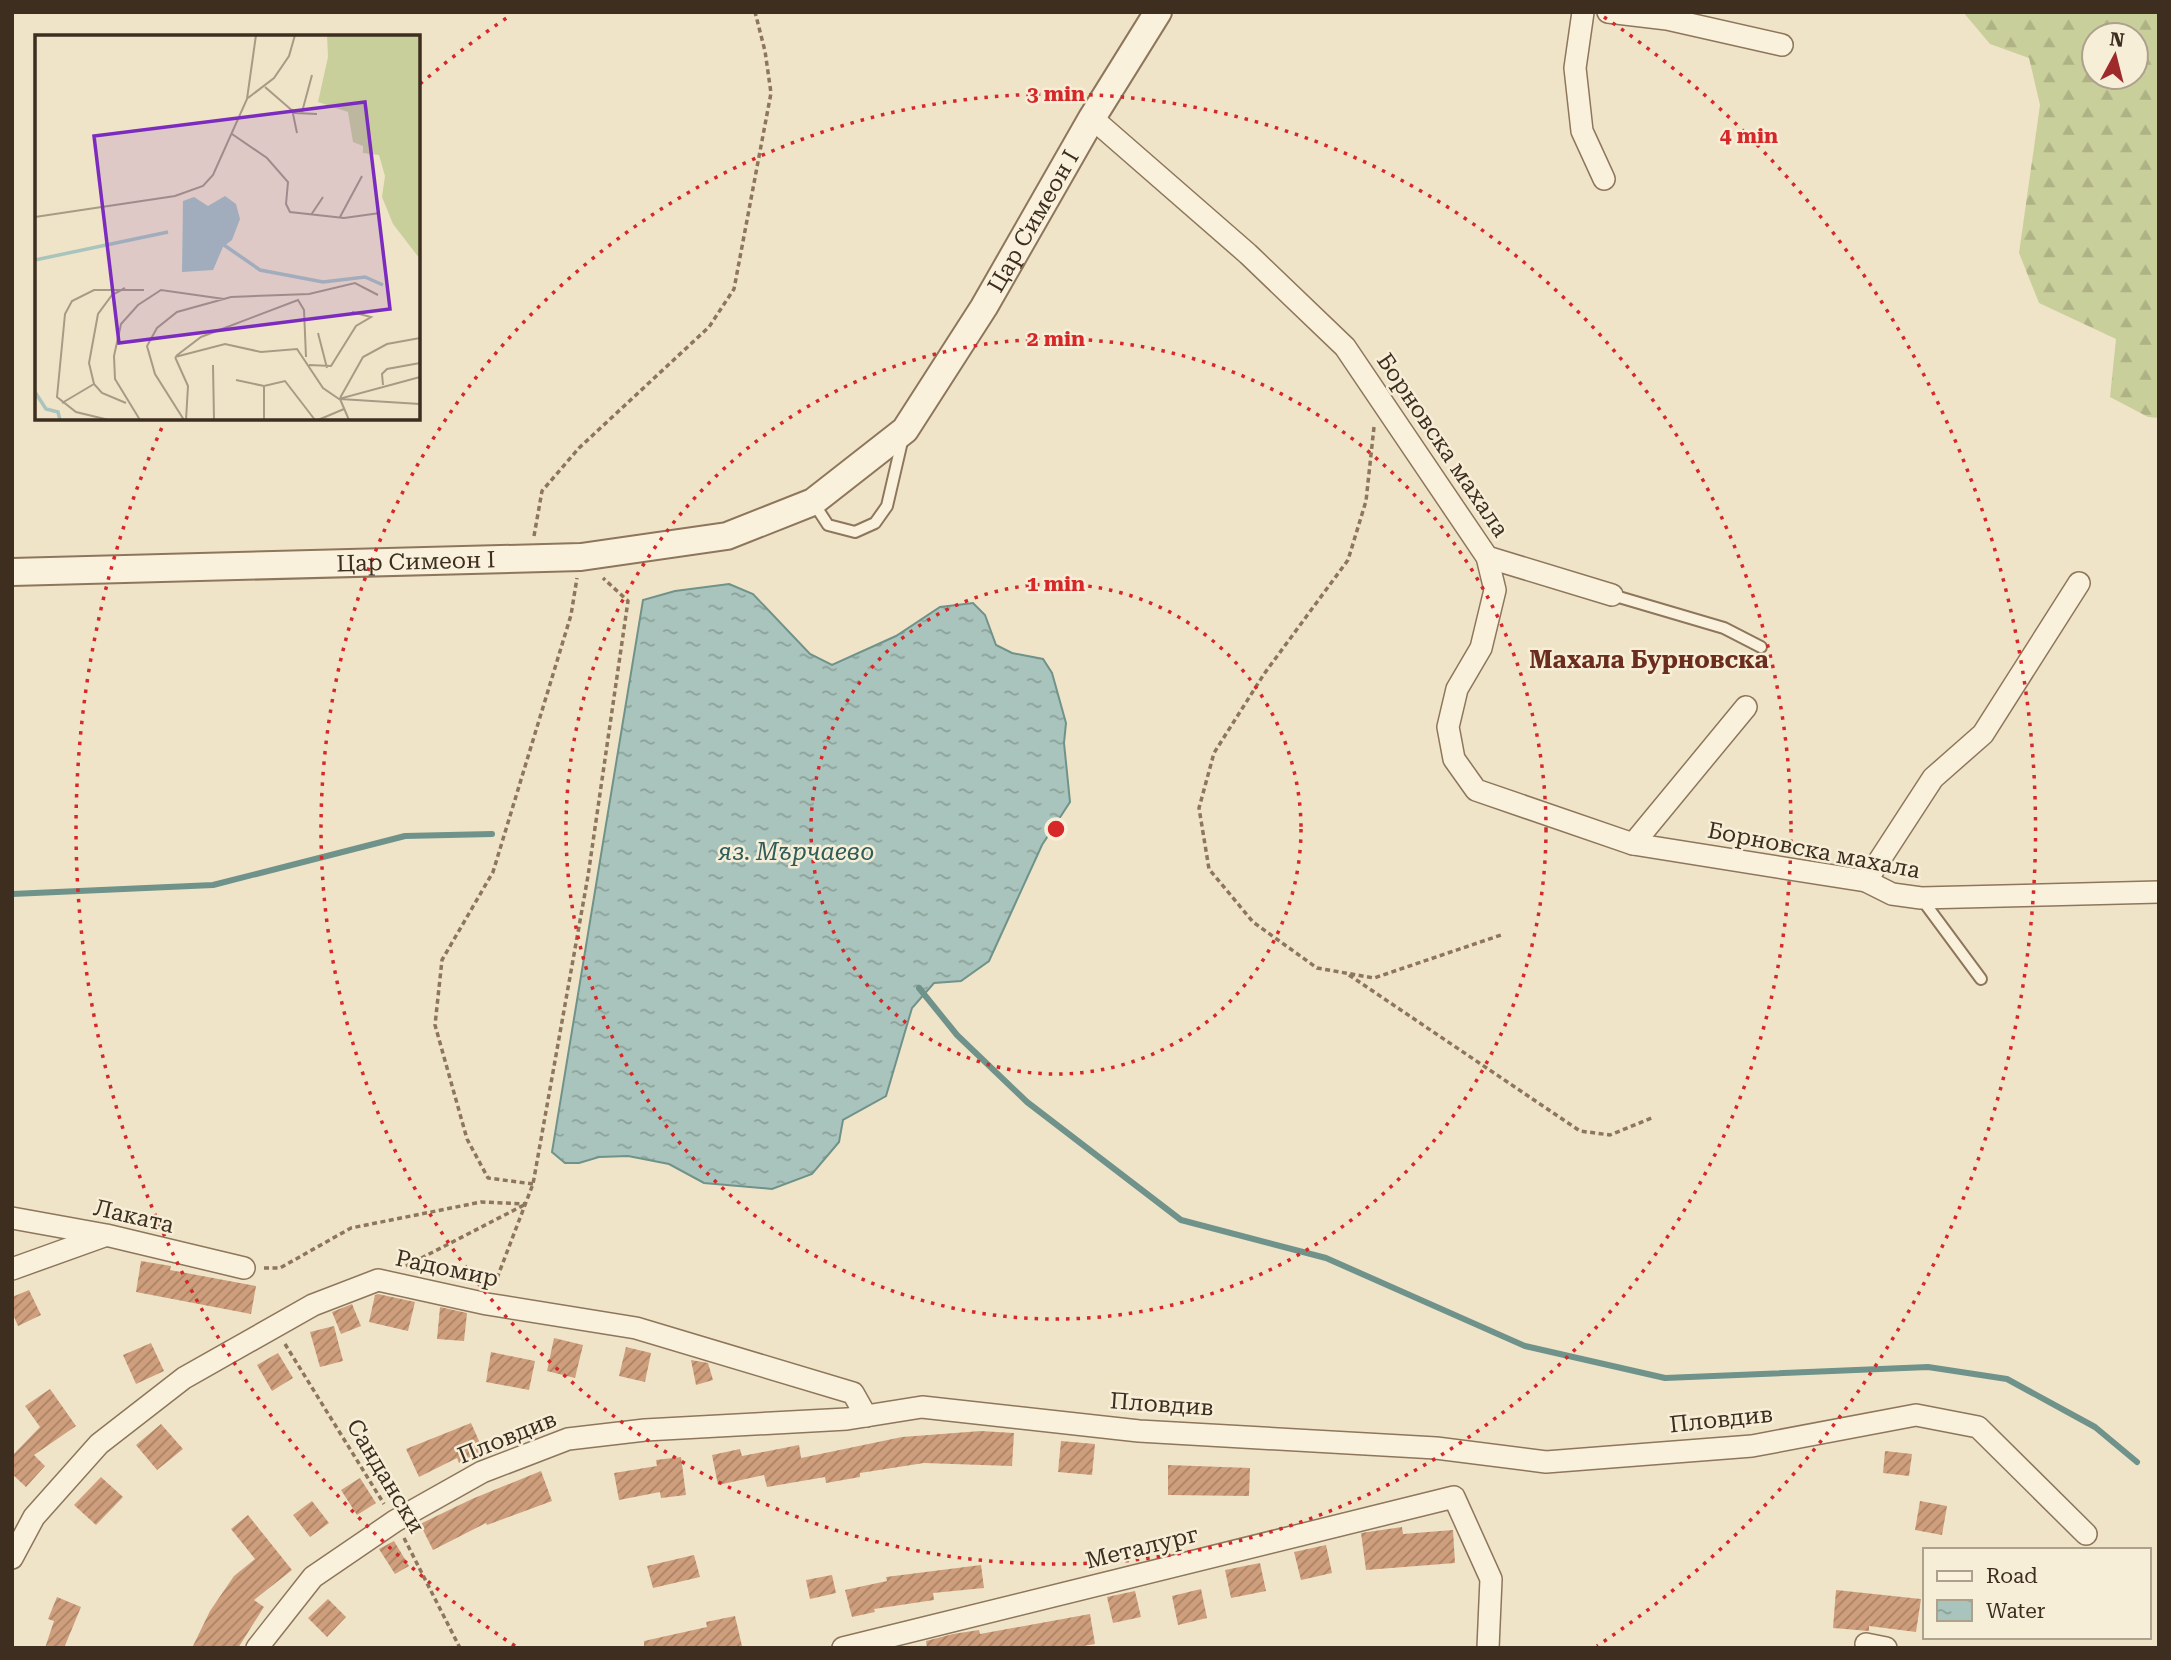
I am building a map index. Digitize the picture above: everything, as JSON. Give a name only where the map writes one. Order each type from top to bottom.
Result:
[{"type":"street","name":"Цар Симеон I","points":[[12,572],[581,557],[727,536],[813,502],[905,430],[984,307],[1092,118],[1158,12]]},
{"type":"street","points":[[1583,12],[1574,68],[1582,131],[1604,179]]},
{"type":"street","points":[[1608,12],[1668,16],[1782,46]]},
{"type":"street","name":"Борновска махала","points":[[1092,118],[1248,254],[1345,347],[1487,557],[1495,590],[1481,648],[1457,689],[1448,727],[1454,759],[1476,790],[1633,844],[1866,881],[1892,894],[1922,898],[2159,892]]},
{"type":"street","points":[[1487,557],[1612,595]]},
{"type":"street","points":[[1866,881],[1933,778],[1983,734],[2079,583]]},
{"type":"street","points":[[1633,844],[1746,708]]},
{"type":"street","name":"Лаката","points":[[12,1218],[106,1235],[244,1268]]},
{"type":"street","points":[[12,1269],[106,1235]]},
{"type":"street","name":"Радомир","points":[[12,1558],[34,1517],[99,1444],[184,1378],[313,1305],[378,1280],[487,1304],[636,1328],[853,1393],[866,1416]]},
{"type":"street","name":"Пловдив","points":[[257,1648],[313,1577],[395,1521],[482,1472],[568,1439],[645,1430],[735,1427],[866,1416],[922,1407],[1139,1431],[1436,1448],[1546,1462],[1752,1446],[1916,1415],[1978,1427],[2086,1534]]},
{"type":"street","name":"Металург","points":[[843,1648],[1454,1497],[1491,1579],[1488,1648]]},
{"type":"lane","points":[[813,502],[828,525],[855,532],[875,523],[887,506],[905,430]]},
{"type":"lane","points":[[1612,595],[1724,628],[1761,647]]},
{"type":"lane","points":[[1922,898],[1981,979]]},
{"type":"path","points":[[529,558],[542,491],[579,448],[709,327],[734,289],[771,93],[765,51],[755,12]]},
{"type":"path","points":[[1378,397],[1366,501],[1348,560],[1264,674],[1214,753],[1199,808],[1209,869],[1253,922],[1317,968],[1374,978],[1504,934]]},
{"type":"path","points":[[533,1184],[488,1178],[467,1139],[435,1025],[442,960],[493,872],[506,836],[572,615],[581,557]]},
{"type":"path","points":[[487,1304],[533,1184],[587,876],[628,601],[581,557]]},
{"type":"path","points":[[1347,974],[1580,1131],[1610,1135],[1654,1117]]},
{"type":"path","points":[[244,1268],[280,1268],[351,1228],[481,1202],[526,1204]]},
{"type":"path","points":[[378,1280],[526,1204]]},
{"type":"path","name":"Сандански","points":[[275,1327],[395,1521],[460,1648]]},
{"type":"green space","points":[[1963,12],[2159,12],[2159,418],[2148,417],[2110,397],[2116,339],[2039,303],[2019,253],[2040,105],[2029,58],[1990,44]]},
{"type":"water","name":"яз. Мърчаево","points":[[729,584],[753,594],[810,654],[832,665],[896,636],[940,607],[973,603],[985,615],[996,645],[1012,653],[1043,659],[1052,673],[1066,723],[1064,743],[1070,802],[1042,845],[989,961],[961,981],[934,983],[912,1008],[886,1096],[843,1120],[839,1142],[812,1174],[772,1189],[704,1183],[669,1164],[628,1156],[599,1157],[579,1163],[565,1163],[552,1152],[643,600],[675,591]]},
{"type":"building","points":[[141,1261],[171,1266],[170,1270],[256,1286],[251,1314],[136,1292]]},
{"type":"building","points":[[29,1290],[41,1315],[18,1326],[12,1312],[12,1297]]},
{"type":"building","points":[[375,1295],[415,1302],[408,1331],[369,1322]]},
{"type":"building","points":[[352,1304],[361,1326],[341,1334],[332,1312]]},
{"type":"building","points":[[440,1307],[467,1313],[464,1341],[437,1339]]},
{"type":"building","points":[[334,1326],[343,1361],[320,1367],[310,1332]]},
{"type":"building","points":[[554,1338],[583,1345],[575,1378],[547,1371]]},
{"type":"building","points":[[151,1343],[164,1371],[136,1384],[123,1355]]},
{"type":"building","points":[[626,1347],[651,1353],[645,1382],[619,1376]]},
{"type":"building","points":[[491,1352],[535,1361],[529,1390],[486,1382]]},
{"type":"building","points":[[278,1353],[293,1378],[272,1391],[257,1365]]},
{"type":"building","points":[[691,1360],[708,1363],[713,1380],[696,1385]]},
{"type":"building","points":[[50,1389],[76,1426],[34,1455],[45,1466],[26,1487],[12,1474],[12,1456],[40,1427],[25,1406]]},
{"type":"building","points":[[471,1423],[484,1452],[459,1463],[457,1458],[419,1477],[406,1449]]},
{"type":"building","points":[[161,1424],[183,1449],[157,1470],[136,1445]]},
{"type":"building","points":[[981,1431],[1014,1433],[1012,1466],[924,1463],[860,1473],[860,1477],[826,1483],[825,1477],[767,1487],[764,1475],[718,1485],[712,1455],[740,1449],[742,1456],[799,1445],[801,1458],[902,1437]]},
{"type":"building","points":[[1061,1441],[1095,1444],[1092,1475],[1058,1472]]},
{"type":"building","points":[[1885,1451],[1912,1454],[1909,1476],[1883,1473]]},
{"type":"building","points":[[681,1457],[686,1495],[661,1498],[660,1492],[619,1500],[614,1473],[657,1466],[656,1460]]},
{"type":"building","points":[[1168,1465],[1250,1468],[1249,1496],[1168,1495]]},
{"type":"building","points":[[541,1471],[552,1501],[487,1525],[486,1523],[433,1550],[420,1524]]},
{"type":"building","points":[[101,1477],[123,1497],[96,1525],[74,1505]]},
{"type":"building","points":[[360,1478],[376,1503],[357,1515],[341,1490]]},
{"type":"building","points":[[312,1501],[329,1523],[310,1537],[293,1515]]},
{"type":"building","points":[[1920,1501],[1947,1506],[1942,1535],[1915,1530]]},
{"type":"building","points":[[248,1515],[292,1570],[254,1600],[264,1607],[238,1648],[192,1648],[210,1611],[234,1576],[255,1559],[231,1529]]},
{"type":"building","points":[[1402,1527],[1403,1534],[1453,1530],[1455,1563],[1366,1570],[1361,1533]]},
{"type":"building","points":[[394,1541],[409,1566],[395,1574],[379,1549]]},
{"type":"building","points":[[1326,1545],[1332,1573],[1301,1580],[1294,1552]]},
{"type":"building","points":[[694,1555],[700,1577],[653,1588],[647,1566]]},
{"type":"building","points":[[1260,1563],[1266,1591],[1231,1598],[1225,1570]]},
{"type":"building","points":[[981,1565],[984,1588],[933,1593],[934,1600],[874,1609],[875,1612],[852,1617],[845,1590],[887,1581],[886,1577]]},
{"type":"building","points":[[832,1575],[836,1593],[810,1599],[806,1580]]},
{"type":"building","points":[[1201,1589],[1207,1618],[1178,1625],[1172,1596]]},
{"type":"building","points":[[1836,1590],[1921,1599],[1916,1632],[1869,1626],[1869,1631],[1833,1628]]},
{"type":"building","points":[[1135,1591],[1141,1617],[1113,1623],[1107,1597]]},
{"type":"building","points":[[57,1597],[81,1607],[64,1648],[45,1648],[54,1621],[48,1619]]},
{"type":"building","points":[[328,1599],[346,1617],[327,1637],[308,1618]]},
{"type":"building","points":[[1090,1614],[1095,1644],[1072,1648],[927,1648],[926,1641],[953,1634],[979,1630],[980,1634]]},
{"type":"building","points":[[735,1616],[742,1646],[644,1648],[644,1641],[707,1627],[706,1622]]},
{"type":"waterway","points":[[12,894],[213,885],[405,836],[492,834]]},
{"type":"waterway","points":[[919,988],[957,1035],[1027,1102],[1181,1220],[1326,1258],[1525,1346],[1665,1378],[1928,1367],[2007,1379],[2095,1427],[2137,1462]]},
{"type":"district","name":"Махала Бурновска","points":[[1649,660]]}]
